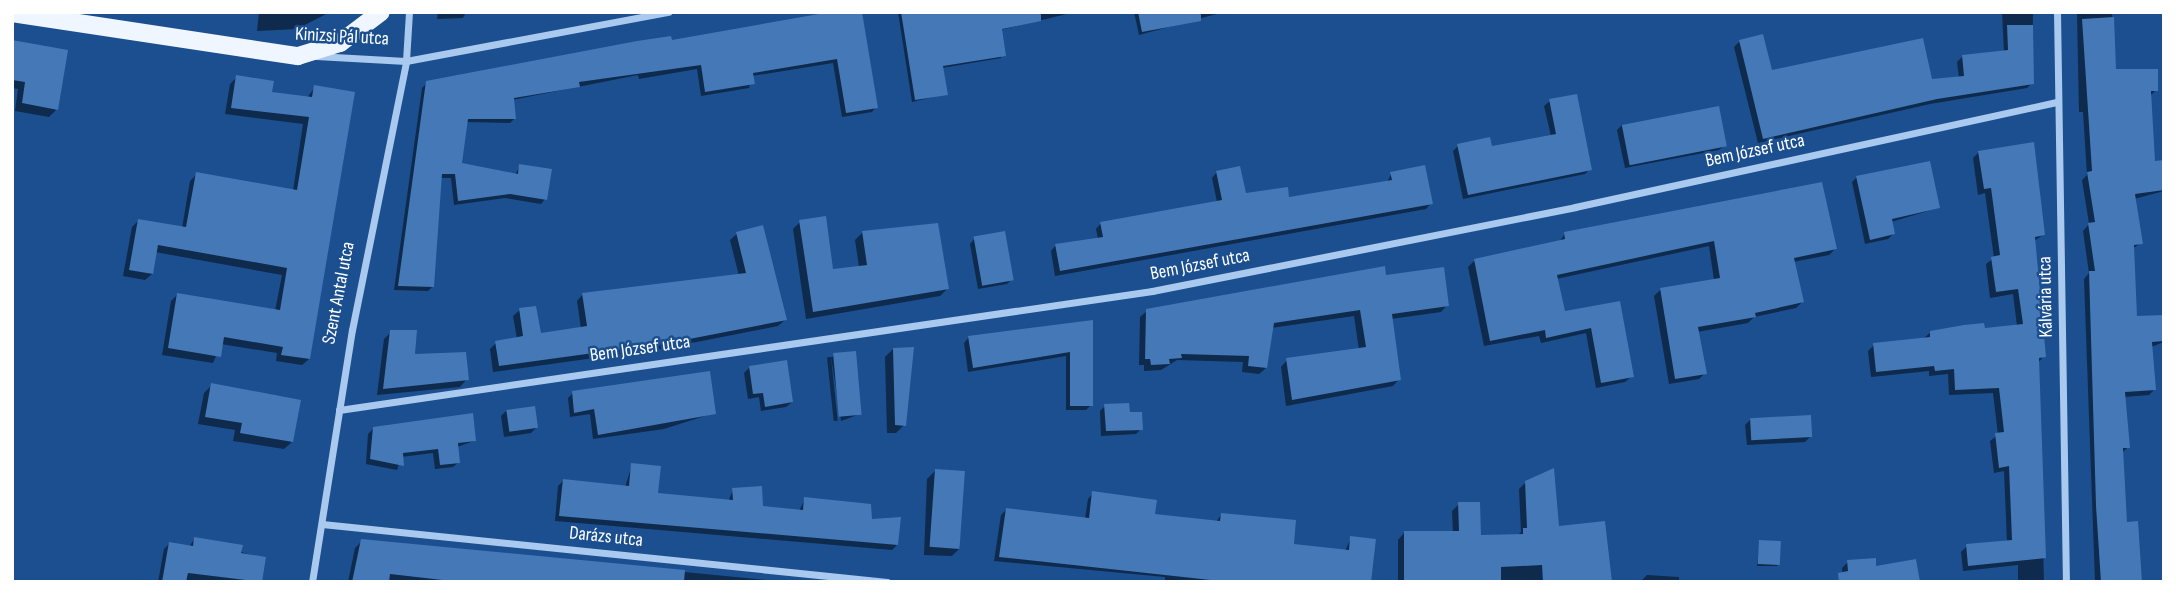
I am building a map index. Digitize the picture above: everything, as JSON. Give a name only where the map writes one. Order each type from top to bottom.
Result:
[{"type":"main road","points":[[298,55],[340,43],[381,12]]},
{"type":"main road","name":"Kinizsi Pál utca","points":[[12,13],[298,55]]},
{"type":"street","name":"Szent Antal utca","points":[[312,582],[340,410],[406,61],[409,12]]},
{"type":"street","name":"Kinizsi Pál utca","points":[[298,55],[406,61],[668,12]]},
{"type":"street","name":"Kálvária utca","points":[[2057,12],[2066,582]]},
{"type":"street","name":"Bem József utca","points":[[340,410],[1152,291],[1588,204],[2058,102]]},
{"type":"street","name":"Darázs utca","points":[[321,524],[887,582]]},
{"type":"building","points":[[830,12],[862,12],[878,108],[846,113],[837,59],[753,73],[755,84],[705,92],[701,65],[579,82],[580,87],[514,98],[516,119],[468,119],[462,163],[518,174],[519,164],[552,169],[547,200],[510,194],[458,201],[455,174],[442,174],[434,287],[398,286],[426,81],[637,41],[671,36],[672,40]]},
{"type":"building","points":[[901,12],[1041,12],[1041,21],[1002,29],[1006,56],[943,66],[948,95],[915,100]]},
{"type":"building","points":[[1138,12],[1201,12],[1201,21],[1142,32]]},
{"type":"building","points":[[2114,17],[2116,69],[2158,69],[2158,91],[2151,91],[2155,161],[2164,160],[2164,190],[2135,194],[2143,244],[2134,245],[2137,316],[2164,315],[2164,341],[2152,342],[2156,390],[2125,392],[2130,448],[2123,448],[2127,522],[2138,521],[2142,582],[2101,582],[2096,506],[2089,271],[2095,271],[2088,223],[2095,222],[2087,172],[2092,171],[2082,19]]},
{"type":"building","points":[[2007,25],[2033,25],[2034,84],[1937,99],[1763,139],[1739,40],[1763,34],[1772,70],[1923,38],[1932,79],[1964,76],[1962,55],[2008,50]]},
{"type":"building","points":[[12,40],[68,50],[58,110],[22,103],[25,82],[12,80]]},
{"type":"building","points":[[236,75],[274,81],[272,92],[312,97],[314,85],[355,92],[310,359],[281,355],[283,347],[224,337],[221,357],[168,348],[177,293],[280,310],[287,268],[158,245],[153,274],[129,270],[138,219],[186,227],[196,172],[297,190],[309,117],[231,108]]},
{"type":"building","points":[[1577,94],[1592,170],[1468,195],[1457,144],[1490,137],[1492,146],[1556,134],[1549,99]]},
{"type":"building","points":[[1719,106],[1727,146],[1630,165],[1622,125]]},
{"type":"building","points":[[2034,142],[2045,235],[2035,237],[2046,357],[2039,358],[2046,558],[1968,566],[1966,544],[2012,540],[2009,466],[1999,468],[1995,433],[2004,432],[1999,388],[1955,390],[1954,369],[1935,371],[1934,366],[1876,372],[1873,343],[1930,337],[1930,331],[1964,325],[1984,323],[1985,328],[2023,324],[2018,289],[1996,292],[1991,257],[2000,255],[1991,188],[1984,189],[1978,151]]},
{"type":"building","points":[[1930,161],[1940,208],[1892,219],[1895,234],[1870,240],[1856,176]]},
{"type":"building","points":[[1425,165],[1433,204],[1060,271],[1055,244],[1103,237],[1100,222],[1222,200],[1216,171],[1240,166],[1246,193],[1288,187],[1289,197],[1392,180],[1390,172]]},
{"type":"building","points":[[1822,182],[1837,249],[1794,258],[1804,302],[1755,313],[1756,317],[1698,327],[1707,374],[1675,379],[1660,288],[1720,278],[1714,241],[1557,275],[1565,311],[1620,301],[1634,377],[1601,383],[1591,328],[1546,338],[1545,330],[1490,341],[1474,259],[1565,239],[1564,232]]},
{"type":"building","points":[[826,216],[833,269],[867,265],[862,231],[938,223],[949,289],[813,312],[799,220]]},
{"type":"building","points":[[763,225],[787,320],[674,342],[499,366],[495,341],[523,336],[519,308],[536,306],[541,333],[587,326],[582,293],[746,273],[736,232]]},
{"type":"building","points":[[1005,231],[1014,280],[982,286],[973,237]]},
{"type":"building","points":[[1385,266],[1386,275],[1444,267],[1449,306],[1392,314],[1401,380],[1292,400],[1286,358],[1366,347],[1360,310],[1274,323],[1267,368],[1248,366],[1249,356],[1181,354],[1182,358],[1169,359],[1170,364],[1151,365],[1150,359],[1145,359],[1146,309]]},
{"type":"building","points":[[1093,320],[1093,406],[1070,406],[1070,352],[973,368],[968,336]]},
{"type":"building","points":[[390,330],[417,330],[415,354],[466,352],[469,380],[383,389]]},
{"type":"building","points":[[914,347],[906,426],[895,425],[893,348]]},
{"type":"building","points":[[856,351],[862,415],[839,417],[833,353]]},
{"type":"building","points":[[787,360],[793,402],[765,407],[763,393],[753,394],[749,366]]},
{"type":"building","points":[[710,371],[716,414],[598,435],[594,409],[574,413],[572,391]]},
{"type":"building","points":[[211,383],[301,400],[293,442],[240,433],[242,423],[205,417]]},
{"type":"building","points":[[1129,403],[1130,412],[1142,412],[1143,430],[1106,431],[1104,404]]},
{"type":"building","points":[[535,406],[538,428],[509,432],[506,410]]},
{"type":"building","points":[[473,413],[476,441],[458,443],[460,463],[440,465],[438,449],[403,453],[404,466],[370,459],[373,427]]},
{"type":"building","points":[[1811,415],[1812,437],[1751,440],[1750,418]]},
{"type":"building","points":[[631,463],[661,466],[658,493],[733,500],[732,488],[762,486],[763,506],[803,510],[804,497],[871,504],[872,519],[901,517],[898,545],[559,516],[563,479],[629,486]]},
{"type":"building","points":[[1554,468],[1559,526],[1605,521],[1612,582],[1543,582],[1542,565],[1501,567],[1501,582],[1404,582],[1404,531],[1459,531],[1458,502],[1480,502],[1481,535],[1523,534],[1523,528],[1527,528],[1525,481]]},
{"type":"building","points":[[935,469],[965,471],[959,549],[930,547]]},
{"type":"building","points":[[1092,491],[1157,500],[1155,514],[1220,521],[1221,513],[1296,520],[1294,544],[1349,550],[1350,536],[1376,539],[1371,582],[1229,582],[999,557],[1006,508],[1089,518]]},
{"type":"building","points":[[194,537],[243,545],[241,553],[266,557],[262,582],[188,573],[186,582],[162,582],[169,542],[193,546]]},
{"type":"building","points":[[361,539],[685,570],[684,582],[460,582],[390,574],[389,582],[352,582]]},
{"type":"building","points":[[1759,540],[1781,541],[1780,565],[1758,564]]},
{"type":"building","points":[[1876,558],[1876,566],[1916,559],[1920,582],[1839,582],[1838,573],[1848,571],[1847,560]]}]
